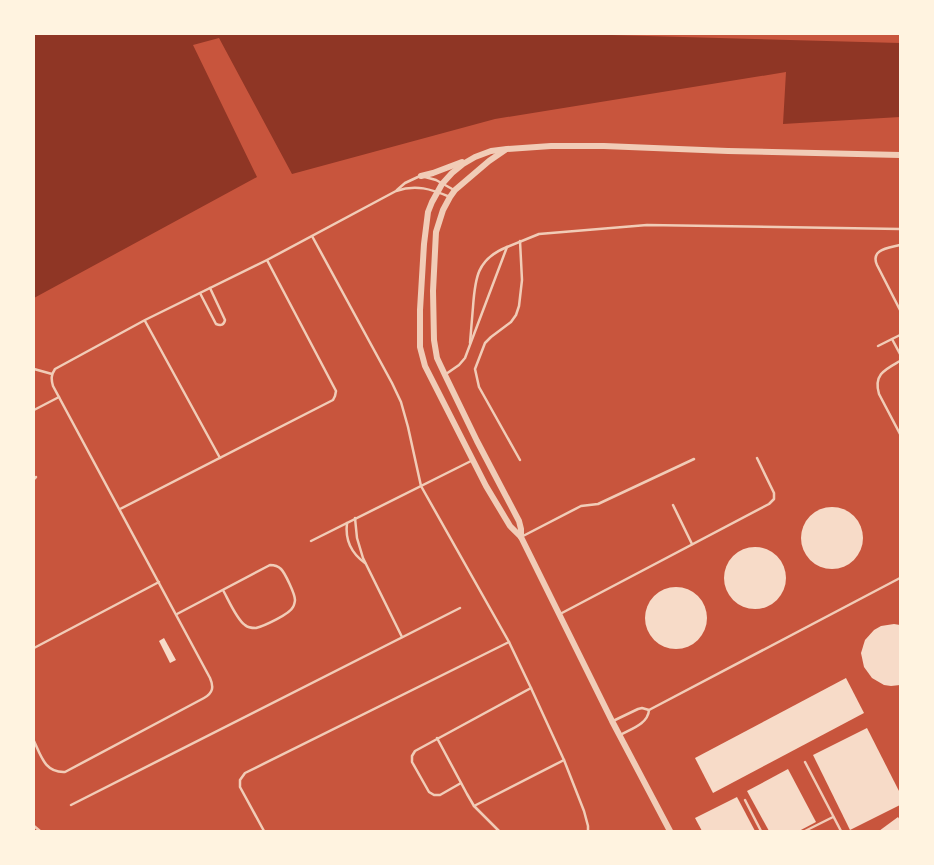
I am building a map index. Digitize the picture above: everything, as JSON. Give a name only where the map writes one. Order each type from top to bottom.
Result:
[{"type":"street","points":[[421,176],[491,151],[551,146],[604,146],[900,156]]},
{"type":"street","points":[[507,149],[489,161],[455,190],[443,210],[436,232],[433,291],[434,340],[438,358],[445,375],[477,441],[520,521],[521,537]]},
{"type":"street","points":[[475,157],[463,164],[442,184],[428,212],[420,310],[420,347],[433,382],[472,460],[510,526],[521,537],[612,721],[670,831]]},
{"type":"street","points":[[433,382],[445,375]]},
{"type":"street","points":[[466,447],[477,441]]},
{"type":"lane","points":[[34,740],[46,765],[51,770],[65,772],[209,695],[212,690],[212,683],[176,614],[59,397],[51,380],[55,370],[145,320],[312,236],[396,191],[410,180],[421,176],[436,180],[455,190]]},
{"type":"lane","points":[[396,191],[416,187],[430,189],[450,197]]},
{"type":"lane","points":[[470,347],[475,281],[481,266],[496,251],[539,234],[647,225],[900,229]]},
{"type":"lane","points":[[312,236],[395,389],[408,427],[421,486],[509,642],[564,760],[584,811],[588,831]]},
{"type":"lane","points":[[520,241],[522,280],[516,315],[511,322],[485,343],[475,369],[479,388],[520,460]]},
{"type":"lane","points":[[900,245],[881,250],[875,258],[877,266],[900,310]]},
{"type":"lane","points":[[445,375],[465,358],[507,247]]},
{"type":"lane","points":[[120,509],[332,400],[336,396],[336,391],[267,260]]},
{"type":"lane","points":[[200,293],[216,324],[222,324],[225,320],[210,288]]},
{"type":"lane","points":[[145,320],[220,458]]},
{"type":"lane","points":[[878,346],[900,335]]},
{"type":"lane","points":[[892,339],[900,354]]},
{"type":"lane","points":[[900,361],[884,370],[877,381],[877,387],[900,434]]},
{"type":"lane","points":[[34,368],[52,374]]},
{"type":"lane","points":[[34,410],[59,397]]},
{"type":"lane","points":[[559,615],[769,504],[774,499],[774,493],[757,458]]},
{"type":"lane","points":[[521,537],[581,506],[598,504],[694,459]]},
{"type":"lane","points":[[311,541],[472,460]]},
{"type":"lane","points":[[673,505],[692,544]]},
{"type":"lane","points":[[355,518],[358,545],[402,638]]},
{"type":"lane","points":[[347,522],[347,536],[351,549],[366,564]]},
{"type":"lane","points":[[176,614],[270,565],[280,568],[283,573],[294,594],[294,606],[290,611],[262,626],[249,628],[240,619],[223,590]]},
{"type":"lane","points":[[612,721],[638,708],[649,710],[900,578]]},
{"type":"lane","points":[[34,648],[159,582]]},
{"type":"lane","points":[[71,804],[460,608]]},
{"type":"lane","points":[[264,831],[240,786],[240,780],[245,773],[509,642]]},
{"type":"lane","points":[[461,783],[440,795],[434,795],[429,792],[412,762],[412,756],[415,752],[438,738],[531,688]]},
{"type":"lane","points":[[620,735],[645,721],[648,718],[649,710]]},
{"type":"lane","points":[[438,738],[474,806],[499,831]]},
{"type":"lane","points":[[474,806],[564,760]]},
{"type":"lane","points":[[806,762],[841,831]]},
{"type":"lane","points":[[745,800],[761,831]]},
{"type":"lane","points":[[805,831],[833,817]]},
{"type":"lane","points":[[34,826],[40,831]]},
{"type":"shaded area","points":[[34,34],[575,34],[900,43],[900,117],[783,124],[786,72],[495,119],[292,174],[219,38],[193,45],[257,177],[34,298]]},
{"type":"building","points":[[832,507],[844,509],[854,516],[861,526],[863,538],[861,550],[854,560],[844,567],[832,569],[820,567],[810,560],[803,550],[801,538],[803,526],[810,516],[820,509]]},
{"type":"building","points":[[755,547],[767,549],[777,556],[784,566],[786,578],[784,590],[777,600],[767,607],[755,609],[743,607],[733,600],[726,590],[724,578],[726,566],[733,556],[743,549]]},
{"type":"building","points":[[676,587],[688,589],[698,596],[705,606],[707,618],[705,630],[698,640],[688,647],[676,649],[664,647],[654,640],[647,630],[645,618],[647,606],[654,596],[664,589]]},
{"type":"building","points":[[900,625],[900,685],[891,686],[884,685],[872,678],[864,667],[861,653],[865,640],[874,630],[881,626]]},
{"type":"building","points":[[164,638],[176,660],[170,663],[159,641]]},
{"type":"building","points":[[846,678],[864,713],[713,793],[695,758]]},
{"type":"building","points":[[867,728],[900,793],[900,805],[850,830],[813,755]]},
{"type":"building","points":[[788,769],[816,822],[799,831],[769,831],[747,791]]},
{"type":"building","points":[[737,797],[755,831],[702,831],[695,818]]},
{"type":"building","points":[[898,817],[900,820],[900,831],[879,831]]}]
